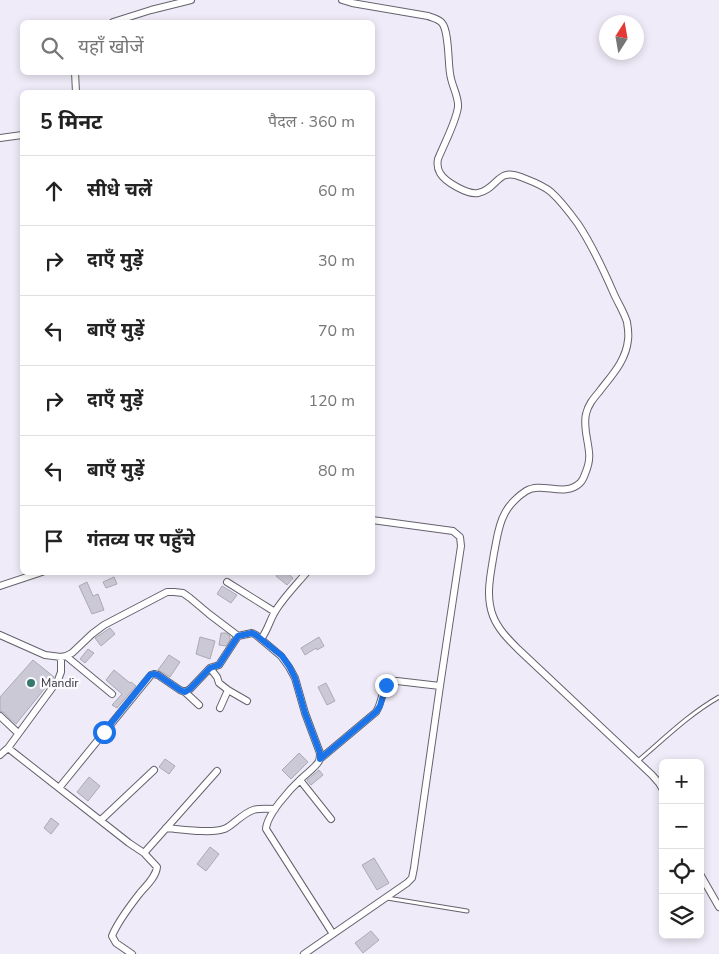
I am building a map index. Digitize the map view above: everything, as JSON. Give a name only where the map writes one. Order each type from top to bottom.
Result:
[{"type":"street","points":[[120,20],[191,0]]},
{"type":"street","points":[[342,0],[428,16],[442,22],[447,36],[451,81],[458,105],[457,113],[438,159],[437,165],[441,175],[447,182],[474,193],[486,190],[506,174],[519,176],[549,190],[578,224],[611,286],[626,320],[629,331],[624,357],[590,402],[586,412],[585,424],[590,453],[584,478],[572,489],[534,488],[527,490],[508,508],[498,531],[490,577],[490,608],[503,633],[518,649],[659,783]]},
{"type":"street","points":[[75,75],[76,90]]},
{"type":"street","points":[[0,138],[20,135]]},
{"type":"street","points":[[304,954],[407,883],[412,878],[414,868],[461,546],[460,536],[453,531],[375,520]]},
{"type":"street","points":[[0,586],[33,575]]},
{"type":"street","points":[[261,639],[275,612],[304,575]]},
{"type":"street","points":[[227,582],[275,612]]},
{"type":"street","points":[[0,755],[8,748],[58,680],[64,657],[104,626],[167,592],[183,593],[238,636]]},
{"type":"street","points":[[185,692],[210,668],[219,665],[238,636],[252,633],[282,656],[295,678],[305,713],[320,753],[320,759]]},
{"type":"street","points":[[0,635],[45,655],[64,657],[112,694]]},
{"type":"street","points":[[210,668],[219,683],[247,701]]},
{"type":"street","points":[[59,788],[150,675],[158,675],[185,692],[199,705]]},
{"type":"street","points":[[333,934],[266,829],[266,823],[275,809],[320,759],[376,712],[380,706],[386,685],[390,682],[396,682],[440,686]]},
{"type":"street","points":[[220,708],[228,690]]},
{"type":"street","points":[[0,716],[18,734]]},
{"type":"street","points":[[8,748],[144,853],[157,867],[114,930],[112,936],[116,943],[132,954]]},
{"type":"street","points":[[101,820],[154,770]]},
{"type":"street","points":[[144,853],[217,771]]},
{"type":"street","points":[[300,780],[331,819]]},
{"type":"street","points":[[166,828],[222,830],[253,809],[275,809]]},
{"type":"street","points":[[704,881],[719,907]]},
{"type":"lane","points":[[638,762],[689,718],[719,697]]},
{"type":"lane","points":[[386,898],[467,911]]},
{"type":"building","points":[[290,575],[293,578],[287,585],[276,576]]},
{"type":"building","points":[[114,577],[117,584],[106,588],[103,582]]},
{"type":"building","points":[[87,582],[93,596],[98,594],[104,610],[92,614],[79,586]]},
{"type":"building","points":[[222,586],[237,595],[231,603],[217,594]]},
{"type":"building","points":[[110,628],[115,634],[101,646],[95,638]]},
{"type":"building","points":[[221,633],[226,633],[230,636],[226,646],[219,645]]},
{"type":"building","points":[[200,637],[215,641],[210,659],[196,654]]},
{"type":"building","points":[[319,637],[324,646],[317,650],[316,648],[305,655],[301,648]]},
{"type":"building","points":[[88,649],[94,653],[85,663],[80,659]]},
{"type":"building","points":[[169,655],[180,662],[170,677],[158,670]]},
{"type":"building","name":"Mandir","points":[[33,660],[54,677],[16,724],[0,711],[0,697]]},
{"type":"building","points":[[114,670],[136,686],[117,708],[112,705],[122,694],[106,680]]},
{"type":"building","points":[[326,683],[335,701],[327,705],[318,687]]},
{"type":"building","points":[[299,753],[308,762],[291,779],[282,770]]},
{"type":"building","points":[[165,759],[175,766],[169,774],[159,767]]},
{"type":"building","points":[[319,770],[323,775],[311,785],[307,780]]},
{"type":"building","points":[[89,777],[100,786],[88,801],[77,792]]},
{"type":"building","points":[[51,818],[59,824],[51,834],[44,828]]},
{"type":"building","points":[[210,847],[219,854],[206,871],[197,864]]},
{"type":"building","points":[[374,858],[389,883],[377,890],[362,865]]},
{"type":"building","points":[[371,931],[379,940],[363,953],[355,943]]},
{"type":"place","name":"Mandir","points":[[31,683]]},
{"type":"route","points":[[104,732],[150,675],[158,675],[185,692],[210,668],[219,665],[238,636],[248,633],[252,633],[261,639],[282,656],[289,666],[295,678],[305,713],[320,753],[320,759],[376,712],[380,706],[386,685]]}]
